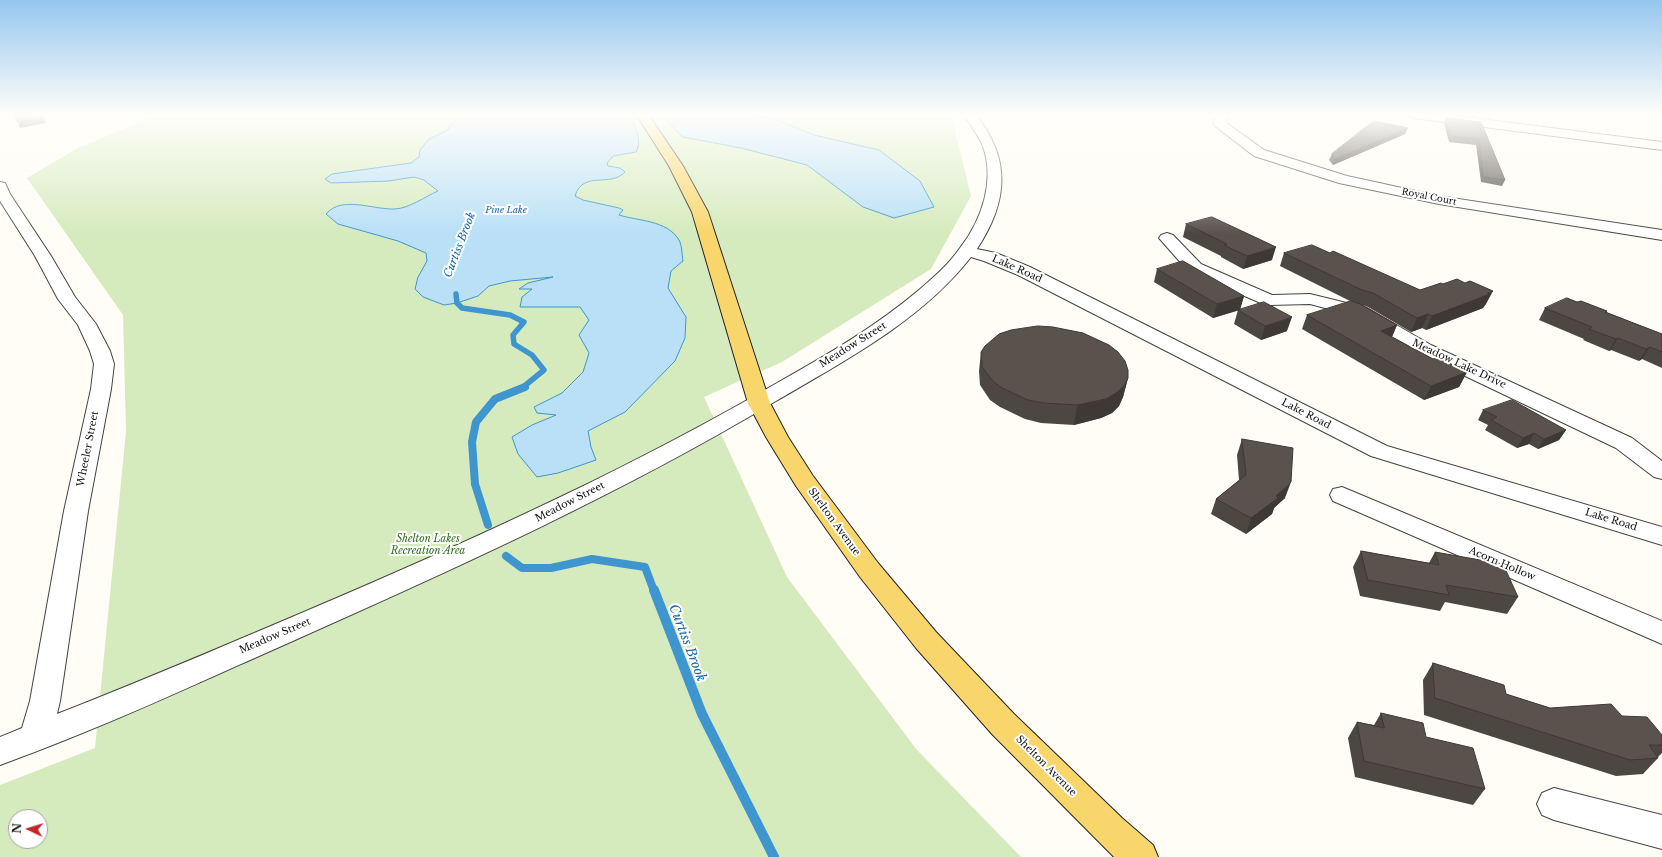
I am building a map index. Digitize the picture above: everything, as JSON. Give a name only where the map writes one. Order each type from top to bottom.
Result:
[{"type":"main road","name":"Shelton Avenue","points":[[668,154],[700,212],[759,403],[777,437],[804,481],[869,570],[926,640],[1003,724],[1110,830],[1140,857]]},
{"type":"street","name":"Meadow Street","points":[[0,751],[35,738],[196,670],[458,557],[604,486],[759,403],[874,334],[910,307],[946,275],[967,251],[983,226],[992,200],[994,179],[992,154]]},
{"type":"street","name":"Royal Court","points":[[1259,154],[1344,180],[1438,200],[1662,235]]},
{"type":"street","name":"Wheeler Street","points":[[0,186],[3,194],[43,256],[67,299],[87,324],[100,351],[104,364],[101,389],[76,511],[45,701],[35,738]]},
{"type":"street","name":"Meadow Lake Drive","points":[[1167,238],[1195,268],[1269,300],[1310,299],[1361,312],[1424,349],[1624,443],[1662,472]]},
{"type":"street","name":"Lake Road","points":[[967,251],[990,257],[1024,271],[1379,451],[1662,536]]},
{"type":"street","name":"Acorn Hollow","points":[[1342,495],[1662,633]]},
{"type":"street","points":[[1554,804],[1662,832]]},
{"type":"green space","name":"Shelton Lakes Recreation Area","points":[[68,154],[961,154],[971,196],[931,269],[782,362],[704,397],[787,577],[917,750],[1021,857],[0,857],[0,785],[95,748],[126,431],[123,315],[27,178]]},
{"type":"water","name":"Pine Lake","points":[[419,154],[625,154],[613,156],[607,163],[608,166],[620,168],[625,172],[619,177],[612,179],[590,181],[579,188],[575,196],[583,200],[619,208],[623,210],[619,215],[660,225],[674,233],[679,240],[683,261],[671,271],[668,288],[686,317],[685,338],[675,361],[625,412],[588,431],[591,447],[596,460],[558,473],[537,477],[518,454],[512,437],[532,425],[556,415],[537,413],[534,407],[562,393],[583,372],[589,353],[579,335],[589,320],[580,307],[520,307],[522,297],[532,289],[519,289],[528,283],[553,277],[510,281],[489,286],[478,296],[457,303],[444,305],[423,297],[415,289],[418,277],[427,261],[426,253],[398,241],[338,224],[326,214],[333,208],[340,205],[349,204],[386,209],[401,208],[438,191],[424,180],[414,177],[389,181],[331,183],[325,179],[332,174],[411,163],[419,157]]},
{"type":"water","points":[[764,154],[884,154],[920,181],[934,207],[894,218],[863,207],[807,165]]},
{"type":"building","points":[[1332,154],[1347,154],[1335,159]]},
{"type":"building","points":[[1481,154],[1494,154],[1505,180],[1483,177]]},
{"type":"building","points":[[1212,217],[1276,247],[1247,256],[1224,245],[1227,244],[1186,224]]},
{"type":"building","points":[[1312,245],[1330,253],[1333,251],[1420,290],[1457,279],[1465,283],[1470,281],[1493,291],[1487,293],[1490,294],[1432,316],[1428,314],[1417,318],[1373,293],[1362,290],[1284,253]]},
{"type":"building","points":[[1183,261],[1244,296],[1217,304],[1157,269]]},
{"type":"building","points":[[1567,298],[1577,302],[1581,301],[1662,334],[1662,352],[1650,347],[1646,349],[1589,329],[1592,327],[1545,308]]},
{"type":"building","points":[[1351,301],[1360,304],[1397,325],[1381,331],[1433,359],[1437,357],[1467,372],[1431,386],[1307,315]]},
{"type":"building","points":[[1264,302],[1292,317],[1265,326],[1238,310]]},
{"type":"building","points":[[1038,326],[1053,327],[1083,333],[1109,345],[1118,352],[1125,361],[1128,370],[1128,378],[1124,386],[1106,399],[1077,405],[1044,403],[1028,400],[1002,388],[993,381],[982,367],[981,352],[985,346],[999,334],[1011,330]]},
{"type":"building","points":[[1512,400],[1566,430],[1544,439],[1534,433],[1523,438],[1491,420],[1497,417],[1483,410]]},
{"type":"building","points":[[1242,439],[1293,448],[1291,482],[1276,496],[1278,498],[1251,518],[1216,499],[1246,475]]},
{"type":"building","points":[[1361,551],[1439,565],[1435,552],[1503,564],[1518,597],[1446,585],[1449,595],[1368,580]]},
{"type":"building","points":[[1433,663],[1504,685],[1506,694],[1550,708],[1611,704],[1622,716],[1647,717],[1662,735],[1662,745],[1649,745],[1658,758],[1630,760],[1435,698]]},
{"type":"building","points":[[1381,713],[1423,723],[1426,737],[1473,748],[1485,789],[1364,761],[1357,722],[1384,728]]},
{"type":"waterway","name":"Curtiss Brook","points":[[456,294],[457,303],[462,308],[510,315],[524,322],[513,335],[514,344],[532,355],[544,370],[522,388]]},
{"type":"waterway","name":"Curtiss Brook","points":[[488,525],[475,484],[472,442],[476,422],[495,399],[525,387]]},
{"type":"waterway","name":"Curtiss Brook","points":[[506,556],[522,568],[551,568],[592,559],[645,567],[654,591]]},
{"type":"waterway","name":"Curtiss Brook","points":[[654,590],[702,714],[774,857]]}]
